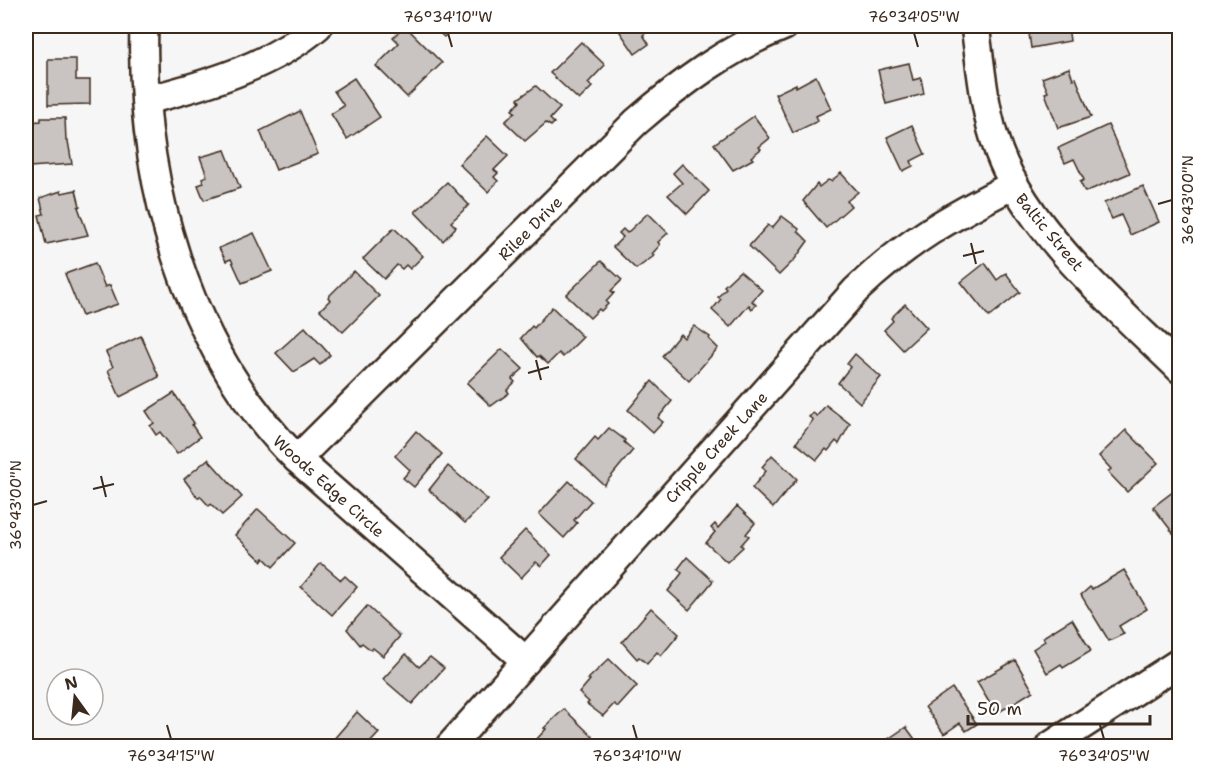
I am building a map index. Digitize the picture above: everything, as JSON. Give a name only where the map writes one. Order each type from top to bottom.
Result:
[{"type":"street","name":"Woods Edge Circle","points":[[144,26],[147,100],[158,190],[172,244],[195,306],[216,350],[247,402],[270,433],[297,459],[526,661]]},
{"type":"street","points":[[147,100],[196,87],[244,68],[288,46],[318,26]]},
{"type":"street","name":"Rilee Drive","points":[[297,459],[636,122],[676,88],[719,58],[784,26]]},
{"type":"street","name":"Baltic Street","points":[[975,26],[991,122],[998,150],[1013,185],[1040,224],[1108,299],[1179,369]]},
{"type":"street","name":"Cripple Creek Lane","points":[[450,747],[856,290],[886,261],[928,231],[1013,185]]},
{"type":"street","points":[[1050,747],[1179,663]]},
{"type":"building","points":[[405,26],[442,63],[407,97],[376,66],[399,43],[393,37]]},
{"type":"building","points":[[432,26],[456,26],[444,37]]},
{"type":"building","points":[[616,26],[656,26],[643,35],[649,44],[635,54]]},
{"type":"building","points":[[1028,26],[1068,26],[1070,41],[1031,48]]},
{"type":"building","points":[[581,42],[605,65],[588,83],[592,87],[579,100],[550,73]]},
{"type":"building","points":[[48,59],[76,59],[76,80],[90,80],[90,104],[48,105]]},
{"type":"building","points":[[909,63],[913,80],[921,78],[924,94],[886,104],[878,70]]},
{"type":"building","points":[[1069,68],[1073,79],[1076,78],[1091,117],[1058,128],[1042,78]]},
{"type":"building","points":[[816,76],[831,109],[816,116],[818,121],[793,133],[775,94],[796,84],[796,87]]},
{"type":"building","points":[[354,78],[380,117],[347,139],[331,114],[344,106],[334,91]]},
{"type":"building","points":[[536,86],[560,108],[550,119],[554,123],[551,126],[546,123],[525,141],[505,122],[515,112],[512,110],[520,102],[518,99]]},
{"type":"building","points":[[300,111],[318,154],[276,170],[260,131]]},
{"type":"building","points":[[754,116],[770,138],[759,147],[761,149],[751,157],[753,159],[733,170],[714,144]]},
{"type":"building","points":[[41,118],[65,118],[66,141],[68,141],[72,164],[29,167],[26,141],[31,138],[29,122],[41,121]]},
{"type":"building","points":[[912,125],[925,154],[911,161],[913,166],[903,171],[887,137]]},
{"type":"building","points":[[1108,125],[1130,173],[1085,192],[1080,182],[1084,180],[1074,159],[1065,163],[1058,148]]},
{"type":"building","points":[[487,136],[508,156],[494,170],[498,173],[494,177],[498,181],[488,192],[459,164]]},
{"type":"building","points":[[225,150],[240,188],[204,200],[198,185],[204,183],[202,178],[207,176],[200,157]]},
{"type":"building","points":[[682,164],[709,191],[687,214],[668,195],[682,183],[673,173]]},
{"type":"building","points":[[841,173],[858,192],[847,201],[851,206],[826,228],[803,201],[817,184],[819,187]]},
{"type":"building","points":[[447,182],[469,205],[451,222],[456,227],[443,241],[415,212]]},
{"type":"building","points":[[1143,186],[1159,222],[1130,235],[1121,215],[1112,219],[1104,203]]},
{"type":"building","points":[[76,190],[80,206],[78,207],[88,235],[46,244],[39,215],[44,214],[40,198],[61,191],[62,193]]},
{"type":"building","points":[[648,213],[668,233],[658,242],[660,245],[652,254],[654,256],[636,269],[613,247],[623,237],[619,233],[623,229],[627,233]]},
{"type":"building","points":[[782,216],[799,229],[798,231],[808,241],[779,275],[749,246],[768,225],[772,228]]},
{"type":"building","points":[[394,228],[423,256],[410,269],[406,265],[402,269],[397,265],[384,279],[363,259]]},
{"type":"building","points":[[254,233],[272,271],[242,283],[231,259],[226,261],[219,248]]},
{"type":"building","points":[[601,261],[622,280],[611,291],[614,293],[606,302],[608,304],[590,318],[566,295]]},
{"type":"building","points":[[95,263],[105,287],[110,285],[118,304],[82,316],[65,274]]},
{"type":"building","points":[[985,263],[997,280],[1006,273],[1020,292],[989,317],[961,282]]},
{"type":"building","points":[[354,271],[379,296],[343,332],[320,310],[330,300],[328,297]]},
{"type":"building","points":[[740,271],[762,290],[752,301],[756,305],[752,309],[749,305],[730,327],[712,310],[721,299],[718,297],[726,288],[724,286]]},
{"type":"building","points":[[905,304],[927,328],[903,350],[884,330],[893,321],[891,318]]},
{"type":"building","points":[[552,307],[583,337],[563,357],[559,353],[548,364],[539,356],[537,357],[521,338],[532,326],[534,328]]},
{"type":"building","points":[[694,326],[710,337],[709,339],[718,348],[689,381],[662,356],[680,334],[684,338]]},
{"type":"building","points":[[305,327],[330,355],[320,365],[314,359],[294,372],[276,353]]},
{"type":"building","points":[[141,336],[159,377],[120,397],[108,370],[113,367],[106,352]]},
{"type":"building","points":[[502,349],[523,369],[512,379],[515,382],[507,390],[509,393],[491,406],[467,383]]},
{"type":"building","points":[[855,354],[881,377],[860,403],[838,383],[850,367],[847,364]]},
{"type":"building","points":[[652,381],[672,401],[658,418],[663,422],[653,433],[628,410]]},
{"type":"building","points":[[174,393],[194,423],[192,425],[200,437],[177,454],[160,432],[156,435],[150,426],[154,423],[146,411]]},
{"type":"building","points":[[826,405],[850,424],[839,444],[836,441],[817,460],[796,443],[813,420],[809,417],[813,413],[817,416]]},
{"type":"building","points":[[609,428],[625,440],[624,442],[633,450],[604,485],[576,459],[595,437],[598,440]]},
{"type":"building","points":[[1126,430],[1158,463],[1127,492],[1108,472],[1111,469],[1099,456]]},
{"type":"building","points":[[416,431],[442,454],[414,487],[403,478],[410,470],[395,456]]},
{"type":"building","points":[[772,455],[797,479],[773,508],[752,488],[766,471],[762,467]]},
{"type":"building","points":[[208,459],[242,497],[222,515],[200,496],[198,498],[184,479]]},
{"type":"building","points":[[448,466],[488,500],[465,523],[429,490]]},
{"type":"building","points":[[569,481],[591,501],[574,520],[577,523],[564,538],[539,514]]},
{"type":"building","points":[[1174,491],[1180,498],[1180,542],[1153,507]]},
{"type":"building","points":[[737,506],[755,523],[746,534],[749,536],[741,545],[743,547],[727,562],[706,543],[715,532],[711,528],[715,524],[718,528]]},
{"type":"building","points":[[258,509],[295,543],[273,567],[264,558],[262,561],[235,535]]},
{"type":"building","points":[[525,530],[551,555],[541,566],[536,562],[521,578],[499,557]]},
{"type":"building","points":[[687,557],[713,581],[689,610],[668,591],[682,573],[678,569]]},
{"type":"building","points":[[321,563],[341,580],[345,576],[357,587],[332,615],[301,587]]},
{"type":"building","points":[[1124,570],[1147,609],[1119,626],[1124,634],[1109,641],[1081,595],[1090,587],[1092,589]]},
{"type":"building","points":[[367,606],[400,636],[383,656],[373,648],[371,650],[362,643],[360,645],[347,629]]},
{"type":"building","points":[[651,608],[679,634],[661,656],[657,652],[647,664],[639,657],[637,659],[622,642]]},
{"type":"building","points":[[1072,619],[1091,651],[1063,668],[1061,664],[1047,673],[1033,649],[1045,641],[1043,637]]},
{"type":"building","points":[[406,654],[419,667],[430,657],[444,668],[412,704],[383,679]]},
{"type":"building","points":[[609,659],[637,686],[618,707],[614,704],[603,716],[587,704],[589,702],[579,693],[590,680],[588,679]]},
{"type":"building","points":[[1015,660],[1033,691],[996,714],[977,682]]},
{"type":"building","points":[[952,688],[977,724],[966,731],[960,723],[944,734],[925,707]]},
{"type":"building","points":[[564,709],[593,737],[584,746],[540,746],[535,741],[546,729],[544,728]]},
{"type":"building","points":[[357,712],[379,733],[367,746],[340,746],[333,740]]},
{"type":"building","points":[[906,727],[920,746],[878,746]]},
{"type":"building","points":[[1177,735],[1180,746],[1159,746],[1166,743]]}]
